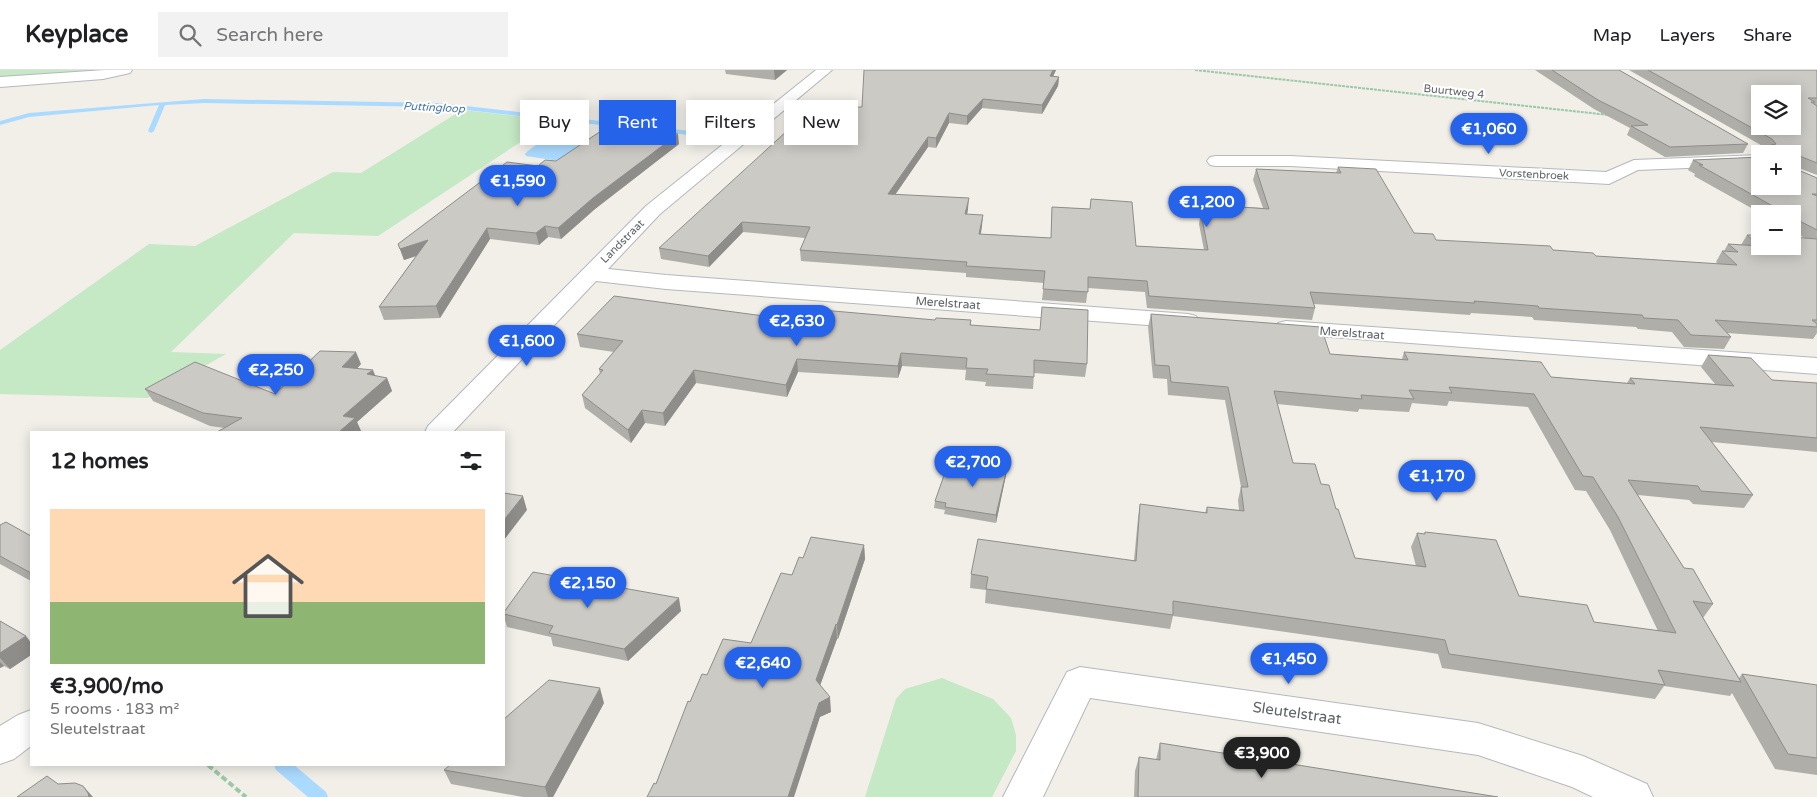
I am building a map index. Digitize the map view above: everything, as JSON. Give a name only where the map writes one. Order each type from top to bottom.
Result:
[{"type":"street","points":[[0,82],[103,75],[125,70]]},
{"type":"street","name":"Landstraat","points":[[439,431],[652,210],[825,70]]},
{"type":"street","points":[[1744,145],[1751,149]]},
{"type":"street","name":"Vorstenbroek","points":[[1216,161],[1290,161],[1609,178],[1634,165],[1751,160]]},
{"type":"street","name":"Merelstraat","points":[[589,274],[666,282],[1214,323]]},
{"type":"street","name":"Merelstraat","points":[[1264,326],[1817,366]]},
{"type":"street","name":"Sleutelstraat","points":[[1023,797],[1080,682],[1478,739],[1583,773],[1633,797]]},
{"type":"street","points":[[0,747],[30,727]]},
{"type":"path","name":"Buurtweg 4","points":[[1195,70],[1615,116]]},
{"type":"path","points":[[209,766],[246,797]]},
{"type":"green space","points":[[0,70],[109,70],[0,79]]},
{"type":"green space","points":[[462,110],[520,116],[520,142],[378,236],[294,233],[171,352],[226,354],[148,398],[0,394],[0,350],[149,244],[195,246],[333,172],[361,173]]},
{"type":"green space","points":[[942,678],[993,699],[1011,718],[1016,735],[1016,751],[992,797],[865,797],[896,699],[905,689]]},
{"type":"water","points":[[537,145],[587,146],[559,161],[526,156],[525,154]]},
{"type":"building","points":[[864,70],[1053,70],[1050,76],[1059,77],[1042,105],[983,99],[967,116],[949,113],[936,138],[928,137],[888,194],[969,198],[965,214],[983,215],[979,234],[1051,238],[1052,207],[1090,209],[1091,199],[1132,202],[1136,246],[1208,250],[1201,213],[1215,214],[1213,205],[1269,209],[1256,169],[1341,173],[1338,167],[1376,169],[1414,233],[1433,234],[1436,240],[1550,246],[1553,250],[1593,253],[1596,256],[1737,265],[1722,251],[1738,252],[1728,244],[1751,245],[1751,255],[1801,255],[1801,238],[1817,239],[1817,320],[1812,320],[1817,324],[1817,327],[1715,320],[1731,337],[1691,335],[1678,320],[1644,318],[1642,315],[1539,308],[1538,306],[1474,301],[1475,303],[1310,292],[1315,308],[1149,296],[1147,281],[1088,277],[1088,292],[1043,289],[1045,271],[966,266],[967,262],[800,250],[810,227],[742,222],[708,256],[659,248],[772,145],[774,145],[784,134],[784,145],[858,145],[858,107],[862,107]]},
{"type":"building","points":[[1552,70],[1619,70],[1748,144],[1670,147],[1631,126],[1648,125],[1598,100]]},
{"type":"building","points":[[1648,70],[1817,70],[1817,98],[1808,98],[1815,102],[1811,102],[1817,106],[1817,163],[1801,157],[1801,145],[1772,145],[1776,144],[1765,135],[1801,135],[1801,85],[1751,85],[1751,127]]},
{"type":"building","points":[[599,132],[599,145],[663,145],[593,198],[558,228],[545,226],[536,233],[487,228],[436,306],[379,307],[428,240],[400,249],[398,244],[507,162],[538,166],[545,160],[556,161],[580,145],[589,145],[589,139]]},
{"type":"building","points":[[1751,157],[1751,194],[1699,165],[1703,165],[1693,160]]},
{"type":"building","points":[[1801,171],[1817,178],[1817,194],[1812,194],[1817,196],[1817,230],[1801,222],[1801,205],[1771,205],[1753,195],[1801,195]]},
{"type":"building","points":[[614,296],[809,322],[811,309],[935,320],[936,318],[971,320],[970,325],[1040,330],[1042,307],[1088,310],[1087,364],[1034,360],[1034,377],[986,374],[988,369],[966,368],[967,358],[901,353],[898,366],[797,359],[786,385],[694,370],[663,413],[642,410],[628,430],[582,395],[603,370],[599,369],[623,341],[577,334]]},
{"type":"building","points":[[1151,314],[1321,327],[1330,354],[1408,360],[1404,352],[1541,362],[1551,377],[1635,384],[1630,378],[1734,386],[1708,355],[1751,358],[1772,380],[1817,383],[1817,438],[1700,427],[1753,495],[1701,491],[1698,486],[1628,480],[1684,568],[1693,569],[1713,604],[1693,601],[1741,682],[1658,670],[1665,685],[1449,654],[1445,640],[1173,601],[1173,615],[986,589],[988,577],[971,574],[978,539],[1136,561],[1140,504],[1207,513],[1207,507],[1244,511],[1241,487],[1248,487],[1228,387],[1171,382],[1169,366],[1155,365]],"holes":[[[1449,387],[1534,394],[1583,476],[1593,477],[1618,517],[1676,633],[1594,622],[1587,605],[1519,596],[1496,540],[1425,532],[1425,534],[1417,533],[1426,567],[1355,558],[1329,485],[1321,484],[1315,464],[1293,463],[1274,391],[1362,399],[1361,395],[1414,399],[1409,390],[1452,393]]]},
{"type":"building","points":[[320,351],[356,352],[342,367],[373,370],[367,374],[387,378],[343,416],[355,418],[340,431],[219,431],[242,418],[203,413],[145,389],[195,362],[275,394]]},
{"type":"building","points":[[966,463],[1007,468],[996,515],[945,507],[946,503],[935,501],[947,467],[964,469]]},
{"type":"building","points":[[505,493],[523,496],[505,519]]},
{"type":"building","points":[[6,522],[30,535],[30,572],[0,556],[0,525]]},
{"type":"building","points":[[811,537],[864,545],[816,680],[830,697],[819,703],[788,797],[647,797],[654,783],[656,784],[688,701],[690,702],[702,674],[707,675],[723,639],[751,643],[781,573],[792,575],[799,557],[803,558]]},
{"type":"building","points":[[533,572],[679,598],[624,649],[549,633],[553,626],[505,614],[505,611]]},
{"type":"building","points":[[0,621],[26,636],[0,653]]},
{"type":"building","points":[[1742,674],[1817,685],[1817,758],[1788,754]]},
{"type":"building","points":[[549,680],[600,688],[545,787],[444,770],[449,766],[505,766],[505,718]]},
{"type":"building","points":[[1160,743],[1498,797],[1138,797],[1139,757],[1160,760]]},
{"type":"building","points":[[47,776],[58,784],[75,783],[83,786],[89,797],[17,797]]},
{"type":"waterway","name":"Puttingloop","points":[[163,103],[204,101],[439,105],[686,132]]},
{"type":"waterway","points":[[0,123],[29,115],[163,103]]},
{"type":"waterway","points":[[151,131],[163,103]]},
{"type":"waterway","name":"Puttingloop","points":[[283,766],[320,797]]}]
